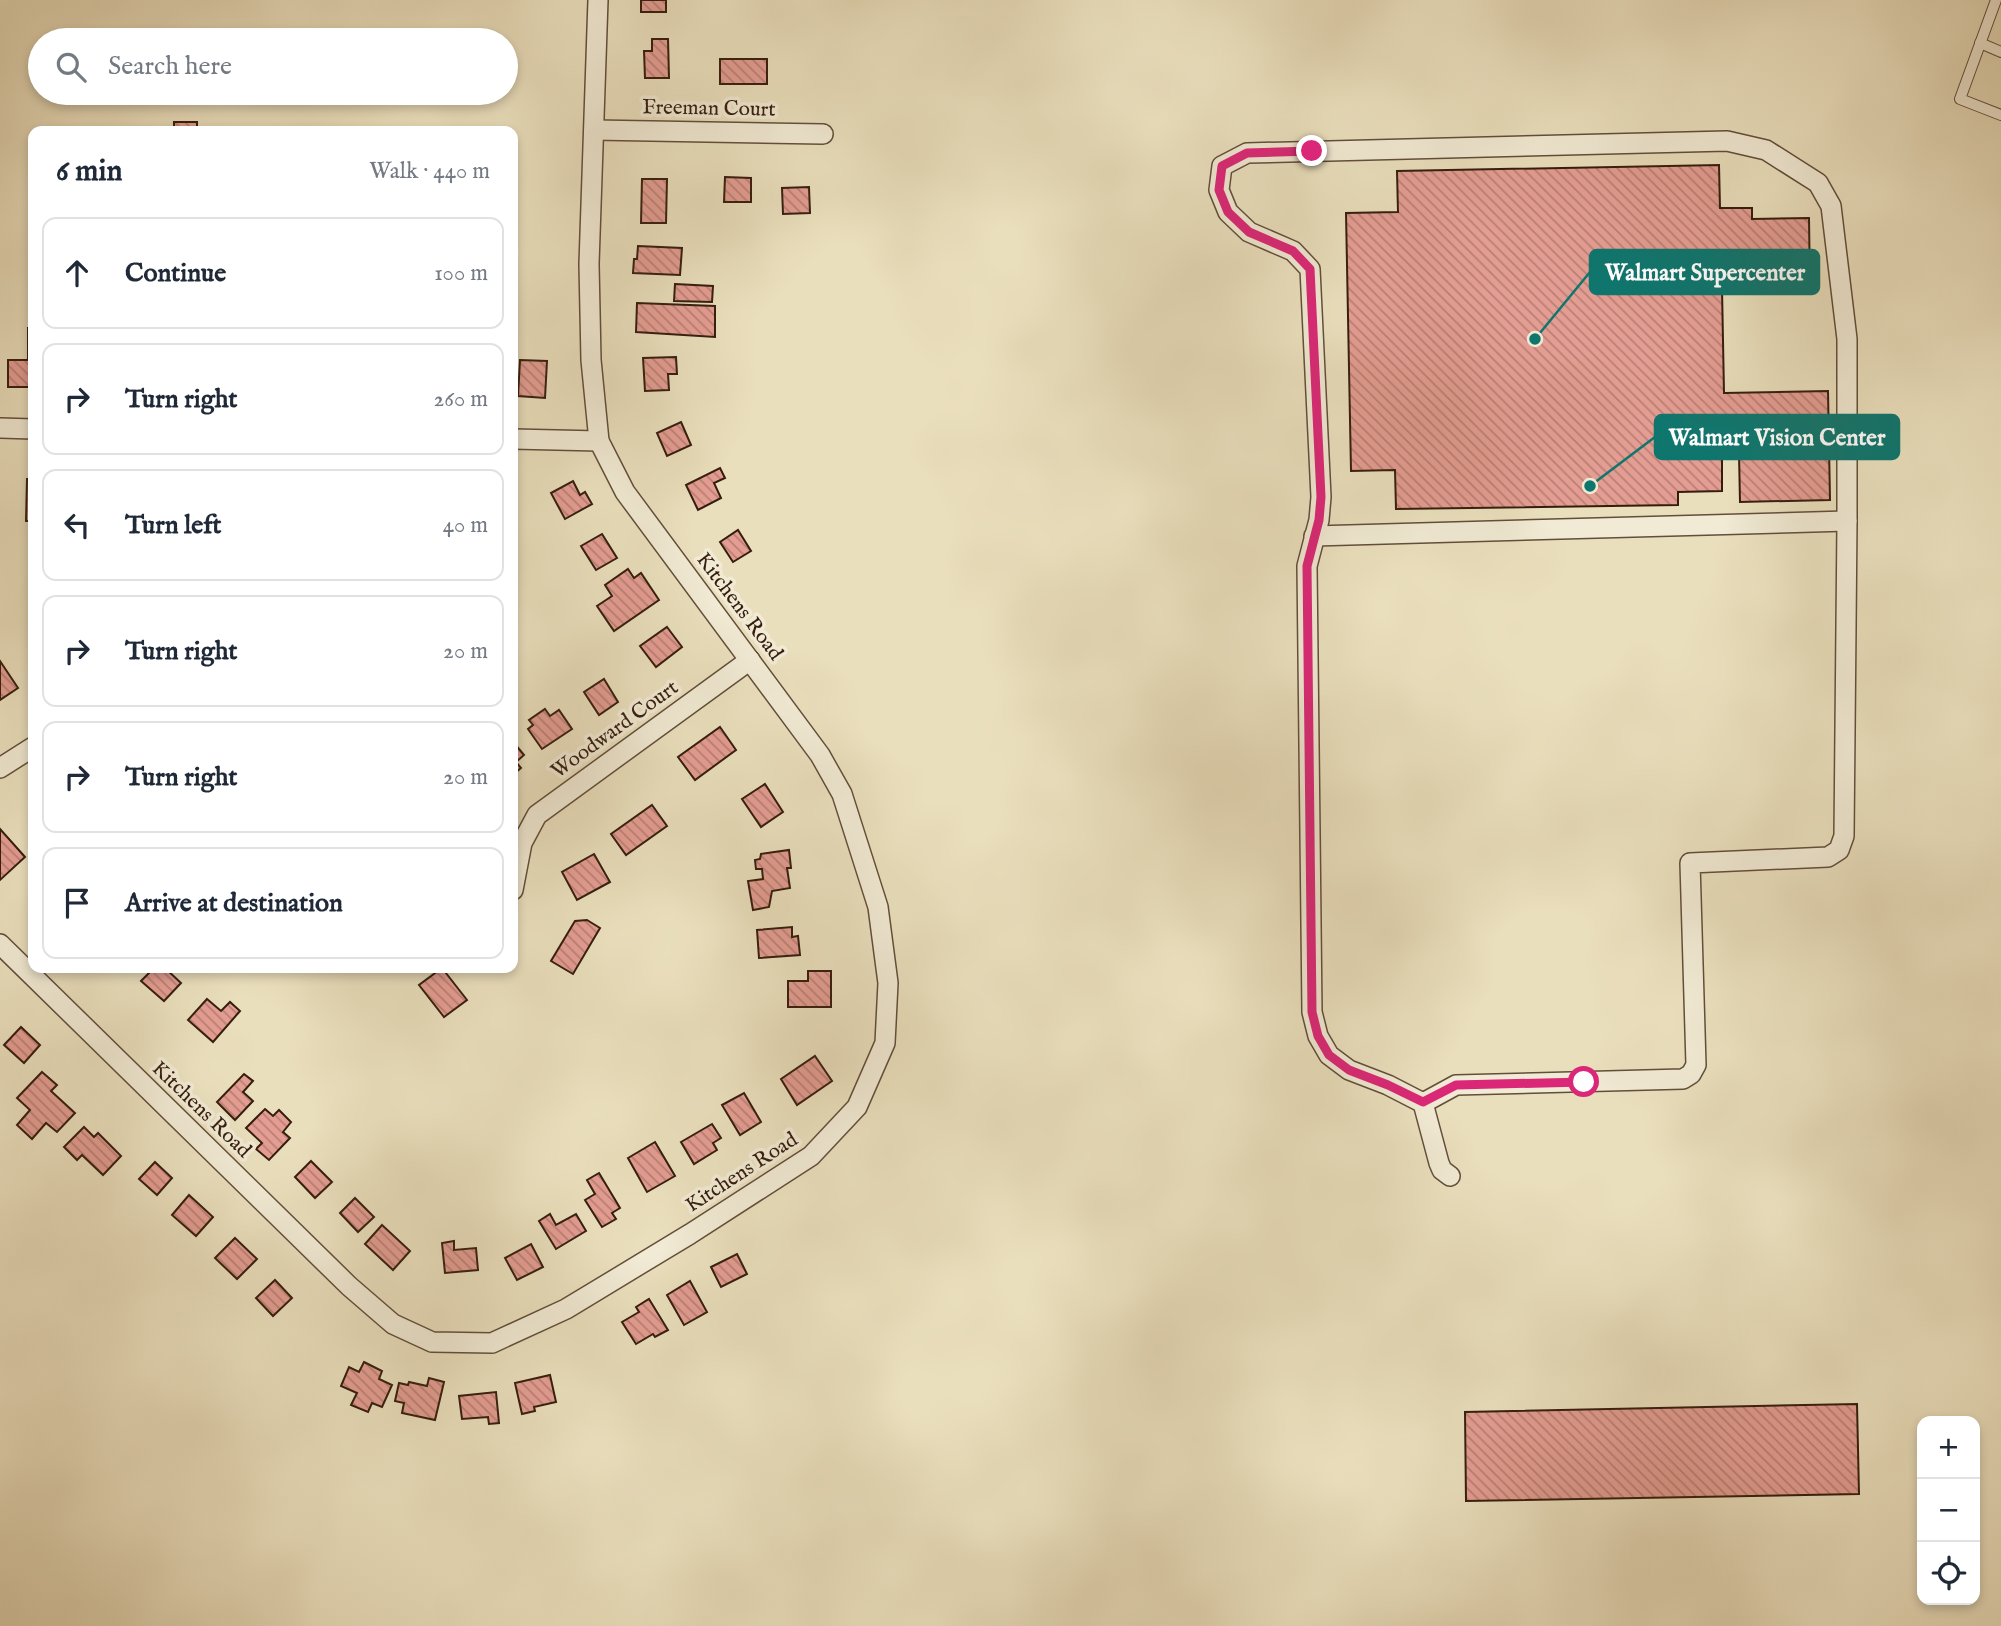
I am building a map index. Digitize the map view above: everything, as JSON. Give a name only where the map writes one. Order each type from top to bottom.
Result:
[{"type":"street","name":"Kitchens Road","points":[[30,973],[349,1286],[393,1325],[432,1342],[492,1343],[566,1309],[811,1156],[857,1107],[885,1043],[888,983],[878,907],[842,794],[820,755],[625,492],[599,441],[591,359],[589,264],[598,0]]},
{"type":"street","name":"Freeman Court","points":[[594,130],[823,134]]},
{"type":"street","points":[[1423,1102],[1456,1085],[1683,1079],[1691,1074],[1696,1065],[1690,863],[1828,857],[1839,850],[1844,836],[1847,339],[1832,206],[1818,183],[1766,150],[1727,141],[1247,153],[1222,166],[1219,190],[1228,212],[1249,232],[1293,251],[1310,269],[1321,497],[1319,520],[1307,566],[1312,1012],[1318,1036],[1329,1055],[1349,1070],[1423,1102],[1439,1163],[1442,1170],[1450,1176]]},
{"type":"street","points":[[0,428],[28,429]]},
{"type":"street","points":[[518,439],[599,441]]},
{"type":"street","points":[[1314,536],[1847,521]]},
{"type":"street","name":"Woodward Court","points":[[518,864],[522,843],[537,816],[750,660]]},
{"type":"street","points":[[0,768],[28,750]]},
{"type":"street","name":"Kitchens Road","points":[[0,944],[28,971]]},
{"type":"lane","points":[[1996,0],[1960,99],[2001,116]]},
{"type":"lane","points":[[1980,43],[2001,52]]},
{"type":"building","points":[[641,0],[666,0],[666,12],[641,12]]},
{"type":"building","points":[[652,39],[668,39],[669,78],[645,78],[644,51],[652,51]]},
{"type":"building","points":[[720,59],[767,59],[767,84],[720,84]]},
{"type":"building","points":[[174,122],[197,122],[197,126],[174,126]]},
{"type":"building","points":[[1719,165],[1720,208],[1752,208],[1752,219],[1809,218],[1810,286],[1722,288],[1724,393],[1828,391],[1830,500],[1740,502],[1739,453],[1722,453],[1722,491],[1678,492],[1678,505],[1396,509],[1395,470],[1351,471],[1346,213],[1398,212],[1397,171]]},
{"type":"building","points":[[725,177],[751,178],[751,202],[724,202]]},
{"type":"building","points":[[642,179],[667,179],[666,223],[641,223]]},
{"type":"building","points":[[809,187],[810,213],[783,214],[782,188]]},
{"type":"building","points":[[638,246],[682,248],[680,275],[633,273]]},
{"type":"building","points":[[675,284],[713,286],[712,302],[674,301]]},
{"type":"building","points":[[637,303],[715,306],[715,337],[636,332]]},
{"type":"building","points":[[676,357],[677,374],[668,374],[669,390],[645,391],[643,358]]},
{"type":"building","points":[[8,360],[28,360],[28,387],[8,387]]},
{"type":"building","points":[[520,360],[547,361],[545,398],[518,396]]},
{"type":"building","points":[[681,422],[691,445],[667,456],[657,433]]},
{"type":"building","points":[[720,468],[725,478],[714,483],[721,498],[698,510],[686,485]]},
{"type":"building","points":[[27,479],[28,479],[28,521]]},
{"type":"building","points":[[573,481],[580,495],[585,492],[592,504],[565,519],[551,493]]},
{"type":"building","points":[[738,530],[751,551],[733,562],[720,542]]},
{"type":"building","points":[[602,534],[617,558],[596,570],[581,546]]},
{"type":"building","points":[[628,569],[634,578],[641,573],[659,600],[614,631],[597,606],[612,596],[605,585]]},
{"type":"building","points":[[667,627],[682,647],[656,667],[640,646]]},
{"type":"building","points":[[0,661],[18,688],[0,700]]},
{"type":"building","points":[[604,679],[618,702],[599,715],[584,692]]},
{"type":"building","points":[[545,709],[550,716],[559,710],[572,729],[542,749],[528,729],[533,725],[529,720]]},
{"type":"building","points":[[720,727],[736,750],[695,780],[678,757]]},
{"type":"building","points":[[518,748],[524,755],[518,760]]},
{"type":"building","points":[[765,784],[783,812],[761,827],[742,799]]},
{"type":"building","points":[[652,805],[667,826],[626,855],[611,834]]},
{"type":"building","points":[[0,829],[25,857],[0,880]]},
{"type":"building","points":[[789,850],[791,868],[787,868],[790,888],[772,891],[769,907],[753,910],[748,881],[763,879],[762,869],[756,869],[755,860],[760,859],[761,854]]},
{"type":"building","points":[[594,854],[610,882],[577,900],[562,872]]},
{"type":"building","points":[[587,920],[600,928],[573,974],[551,961],[575,921]]},
{"type":"building","points":[[792,927],[792,937],[798,936],[800,955],[759,958],[757,930]]},
{"type":"building","points":[[808,971],[831,971],[831,1007],[788,1007],[788,981],[808,981]]},
{"type":"building","points":[[149,973],[170,973],[181,983],[164,1001],[141,981]]},
{"type":"building","points":[[435,973],[446,973],[467,1000],[444,1017],[419,985]]},
{"type":"building","points":[[207,999],[221,1011],[230,1002],[240,1011],[213,1042],[188,1020]]},
{"type":"building","points":[[21,1027],[40,1045],[24,1063],[4,1045]]},
{"type":"building","points":[[815,1056],[832,1081],[797,1105],[781,1079]]},
{"type":"building","points":[[42,1072],[57,1085],[51,1091],[75,1113],[57,1132],[46,1123],[32,1139],[17,1125],[30,1110],[17,1098]]},
{"type":"building","points":[[244,1074],[253,1081],[243,1092],[253,1101],[235,1120],[217,1102]]},
{"type":"building","points":[[744,1093],[761,1122],[740,1135],[722,1105]]},
{"type":"building","points":[[265,1109],[273,1116],[279,1110],[291,1122],[283,1132],[290,1138],[269,1160],[256,1149],[262,1143],[246,1128]]},
{"type":"building","points":[[712,1124],[721,1138],[713,1143],[717,1150],[694,1164],[681,1142]]},
{"type":"building","points":[[84,1127],[94,1137],[98,1133],[121,1156],[103,1175],[82,1155],[77,1160],[64,1147]]},
{"type":"building","points":[[655,1142],[675,1176],[647,1192],[628,1158]]},
{"type":"building","points":[[311,1161],[332,1182],[315,1198],[295,1177]]},
{"type":"building","points":[[155,1162],[172,1178],[157,1195],[139,1179]]},
{"type":"building","points":[[599,1173],[620,1208],[612,1213],[616,1219],[602,1227],[585,1200],[595,1194],[587,1180]]},
{"type":"building","points":[[189,1195],[213,1217],[196,1236],[172,1215]]},
{"type":"building","points":[[355,1198],[374,1217],[358,1232],[340,1213]]},
{"type":"building","points":[[550,1214],[556,1225],[576,1214],[586,1231],[556,1249],[539,1221]]},
{"type":"building","points":[[382,1225],[410,1251],[393,1270],[365,1244]]},
{"type":"building","points":[[235,1238],[257,1259],[237,1279],[215,1258]]},
{"type":"building","points":[[454,1241],[454,1250],[476,1248],[478,1270],[445,1273],[442,1243]]},
{"type":"building","points":[[531,1244],[543,1267],[517,1280],[505,1258]]},
{"type":"building","points":[[737,1254],[747,1274],[721,1287],[711,1267]]},
{"type":"building","points":[[275,1280],[292,1298],[273,1316],[256,1298]]},
{"type":"building","points":[[690,1281],[707,1312],[684,1325],[667,1295]]},
{"type":"building","points":[[649,1299],[668,1330],[655,1337],[653,1334],[636,1344],[622,1322],[639,1312],[636,1307]]},
{"type":"building","points":[[364,1362],[382,1371],[379,1379],[392,1385],[382,1407],[372,1403],[368,1412],[351,1405],[357,1393],[341,1386],[349,1367],[359,1372]]},
{"type":"building","points":[[550,1375],[556,1402],[534,1407],[535,1411],[522,1414],[515,1383]]},
{"type":"building","points":[[429,1378],[444,1382],[435,1420],[402,1413],[404,1403],[395,1401],[399,1383],[427,1386]]},
{"type":"building","points":[[496,1392],[499,1423],[489,1424],[488,1417],[462,1419],[459,1396]]},
{"type":"building","points":[[1857,1404],[1859,1494],[1466,1501],[1465,1412]]},
{"type":"place","name":"Walmart Supercenter","points":[[1535,339]]},
{"type":"place","name":"Walmart Vision Center","points":[[1590,486]]},
{"type":"route","points":[[1312,151],[1247,153],[1222,166],[1219,190],[1228,212],[1249,232],[1293,251],[1310,269],[1321,497],[1319,520],[1307,566],[1312,1012],[1318,1036],[1329,1055],[1349,1070],[1423,1102],[1456,1085],[1584,1082]]}]
